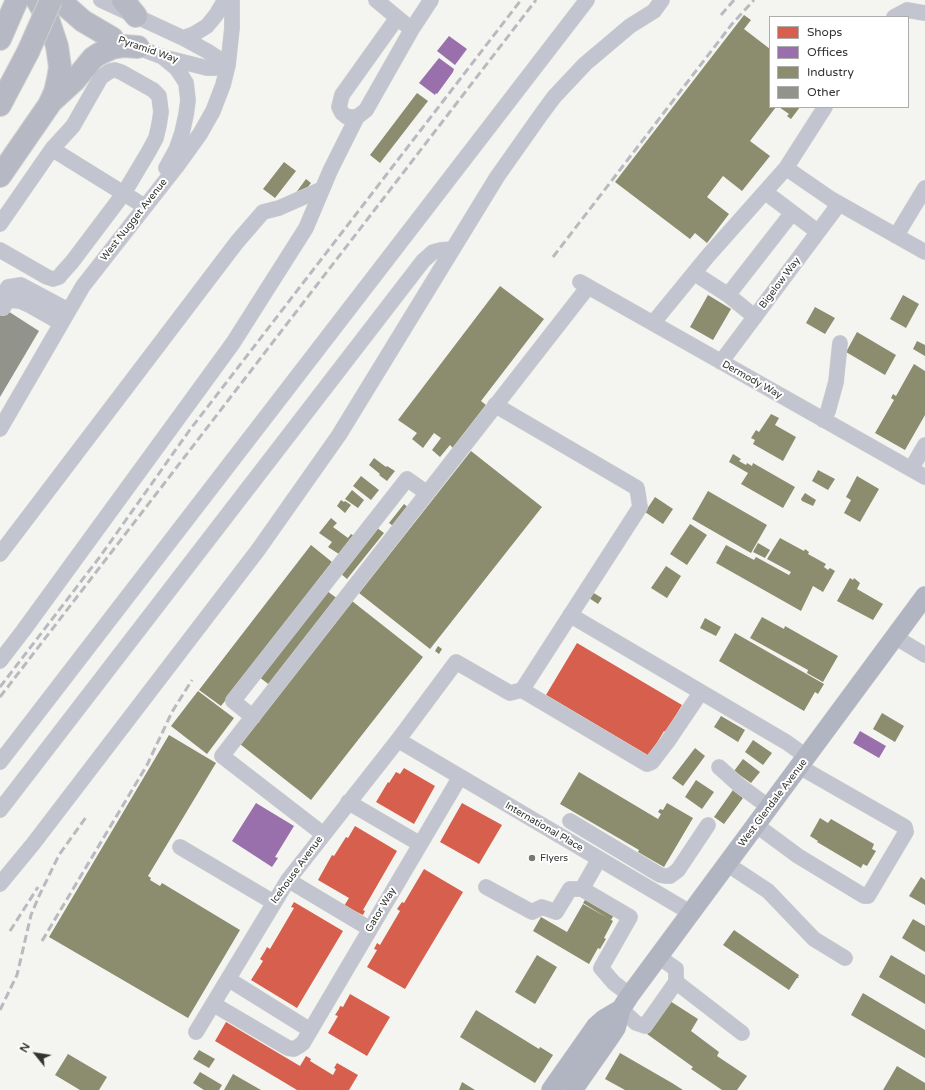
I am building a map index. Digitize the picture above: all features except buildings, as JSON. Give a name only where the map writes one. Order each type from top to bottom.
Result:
[{"type":"highway","points":[[0,5],[16,0]]},
{"type":"highway","points":[[0,39],[16,0]]},
{"type":"highway","points":[[43,1],[83,21],[112,38]]},
{"type":"highway","points":[[0,105],[28,52],[43,1]]},
{"type":"highway","points":[[0,176],[49,105],[55,92],[60,67],[59,55],[43,1]]},
{"type":"highway","points":[[49,105],[74,81],[93,58],[99,54],[112,48],[138,46]]},
{"type":"main road","name":"West Glendale Avenue","points":[[554,1089],[596,1026],[625,1002],[925,596]]},
{"type":"main road","name":"West Glendale Avenue","points":[[573,1090],[616,1028],[625,1002]]},
{"type":"street","points":[[101,0],[130,8],[208,51],[228,64]]},
{"type":"street","points":[[183,38],[194,34],[207,26],[216,16],[224,0]]},
{"type":"street","name":"West Nugget Avenue","points":[[0,429],[64,316],[96,268],[177,166],[200,134],[213,111],[223,85],[228,64],[232,28],[232,0]]},
{"type":"street","points":[[376,0],[412,29]]},
{"type":"street","points":[[397,18],[342,95],[339,107],[342,114],[347,117],[357,116],[366,110],[430,0]]},
{"type":"street","points":[[0,762],[587,0]]},
{"type":"street","points":[[0,884],[38,838],[282,517],[339,435],[497,177],[554,97],[585,64],[620,35],[654,11],[662,0]]},
{"type":"street","points":[[896,16],[907,10],[925,13]]},
{"type":"street","name":"Pyramid Way","points":[[112,38],[138,46],[162,57],[207,68],[215,68],[228,64]]},
{"type":"street","points":[[52,149],[124,193],[147,203],[176,150],[186,115],[188,100],[186,83],[176,68],[162,57]]},
{"type":"street","points":[[0,224],[52,149],[73,126],[101,77],[115,70],[122,72],[153,90],[159,96],[160,112],[156,138],[124,193],[72,262],[58,277],[53,279],[47,277],[0,250]]},
{"type":"street","points":[[653,323],[694,273],[786,168],[824,108]]},
{"type":"street","points":[[0,661],[233,343],[306,228],[330,170],[357,116]]},
{"type":"street","points":[[786,168],[839,204],[925,252]]},
{"type":"street","points":[[896,236],[925,188]]},
{"type":"street","points":[[0,554],[237,242],[263,212],[279,208],[322,189]]},
{"type":"street","points":[[764,192],[818,232]]},
{"type":"street","name":"Bigelow Way","points":[[721,362],[839,204]]},
{"type":"street","points":[[728,294],[792,213]]},
{"type":"street","points":[[0,810],[423,261],[433,252],[452,249]]},
{"type":"street","points":[[694,273],[728,294],[755,317]]},
{"type":"street","name":"Dermody Way","points":[[495,405],[584,285],[925,477]]},
{"type":"street","points":[[2,304],[8,300],[20,301],[64,316]]},
{"type":"street","points":[[823,420],[828,411],[836,382],[840,343]]},
{"type":"street","points":[[323,834],[222,756],[495,405],[637,488],[640,507],[522,690],[647,764],[652,762],[668,741],[701,692]]},
{"type":"street","points":[[911,469],[925,445]]},
{"type":"street","points":[[253,717],[233,701],[407,479],[427,493]]},
{"type":"street","points":[[570,615],[786,742],[803,762],[905,827],[906,832],[868,896],[864,896],[798,856],[756,825]]},
{"type":"street","points":[[895,637],[925,655]]},
{"type":"street","name":"Icehouse Avenue","points":[[196,1032],[273,902],[288,880],[398,740],[456,662],[510,693],[522,690]]},
{"type":"street","name":"International Place","points":[[398,740],[691,913]]},
{"type":"street","points":[[719,766],[740,786],[769,808]]},
{"type":"street","name":"Gator Way","points":[[307,1036],[460,777]]},
{"type":"street","points":[[348,802],[420,844]]},
{"type":"street","points":[[570,821],[662,876],[670,876],[678,870],[708,825]]},
{"type":"street","points":[[574,844],[583,829]]},
{"type":"street","points":[[180,847],[273,902]]},
{"type":"street","points":[[582,889],[599,859]]},
{"type":"street","points":[[727,864],[768,891],[814,939],[845,958]]},
{"type":"street","points":[[654,891],[662,876]]},
{"type":"street","points":[[288,880],[370,929]]},
{"type":"street","points":[[486,888],[532,912],[542,907],[556,912],[566,893],[570,889],[582,889],[630,917],[600,968],[614,983],[636,1023],[645,1026],[676,982],[676,969],[659,956]]},
{"type":"street","points":[[213,1004],[288,1048],[294,1049],[307,1036],[228,979]]},
{"type":"street","points":[[676,982],[742,1033]]},
{"type":"railway","points":[[0,687],[99,558],[189,431],[521,0]]},
{"type":"railway","points":[[0,697],[536,0]]},
{"type":"railway","points":[[721,15],[734,0]]},
{"type":"railway","points":[[553,257],[732,24],[754,0]]},
{"type":"railway","points":[[42,941],[147,765],[172,712],[192,680]]},
{"type":"railway","points":[[0,1010],[17,975],[31,915],[39,896],[59,855],[87,816]]},
{"type":"railway","points":[[10,931],[38,887]]},
{"type":"place","name":"Flyers","points":[[532,858]]}]
